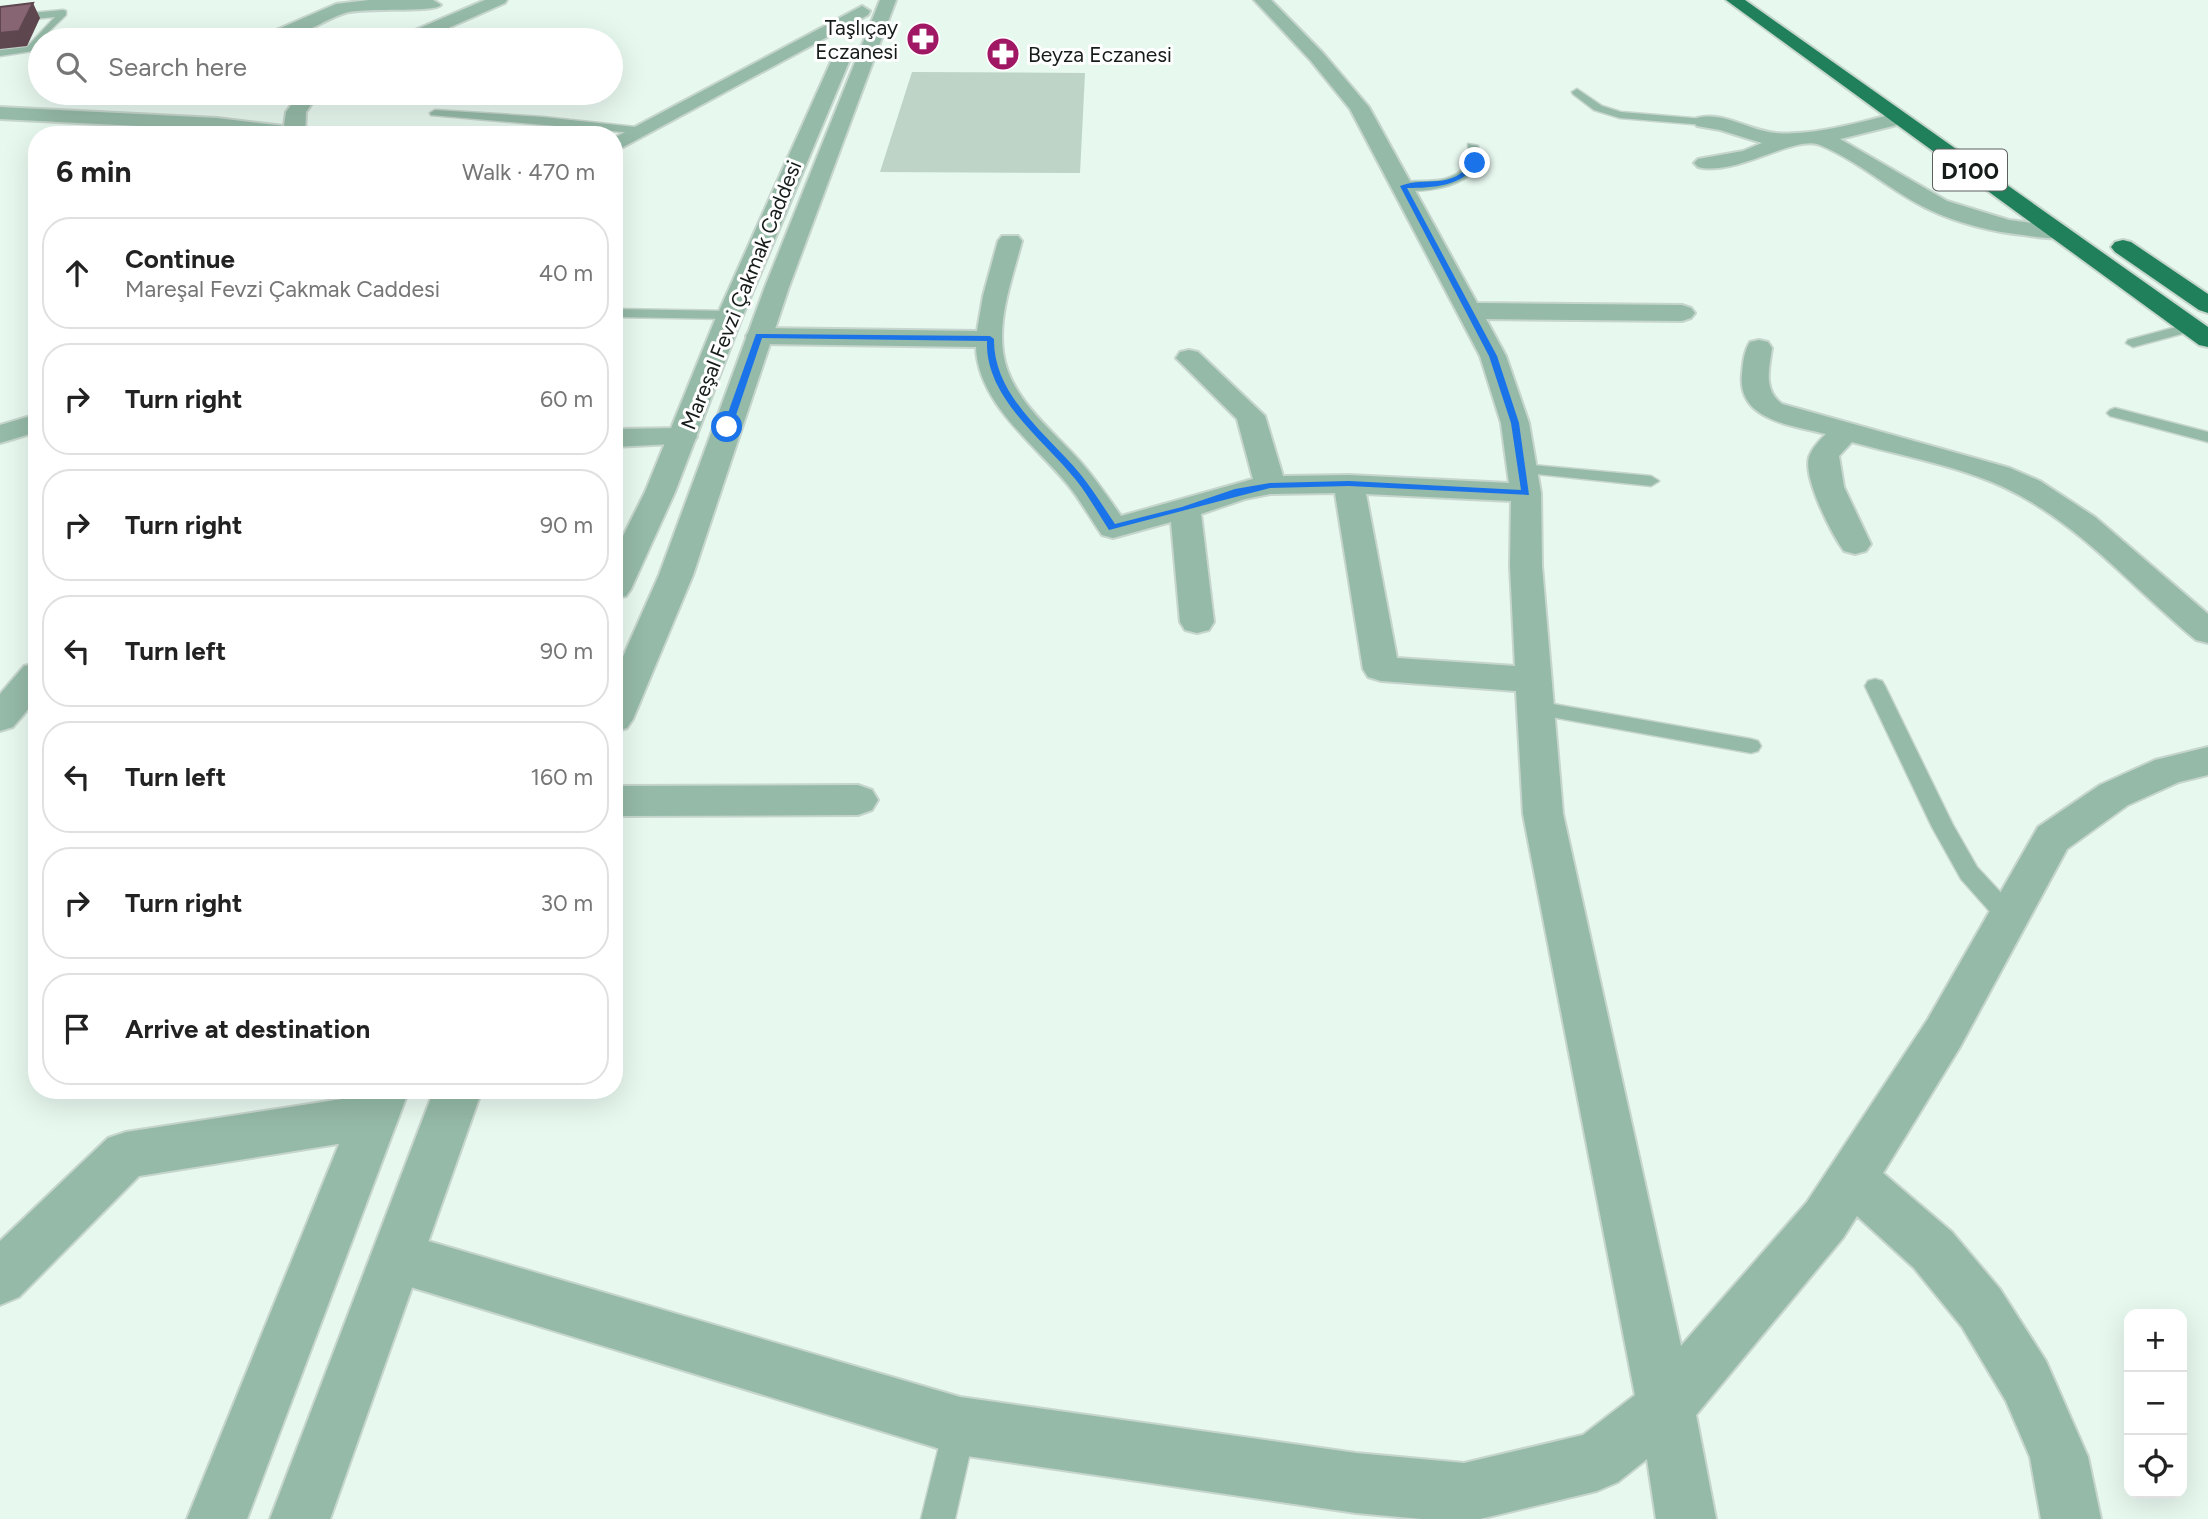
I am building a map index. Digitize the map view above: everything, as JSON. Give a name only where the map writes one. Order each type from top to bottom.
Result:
[{"type":"highway","name":"D100","points":[[1734,0],[2199,333]]},
{"type":"highway","points":[[2107,236],[2208,305]]},
{"type":"street","points":[[435,28],[499,0]]},
{"type":"street","name":"Mareşal Fevzi Çakmak Caddesi","points":[[623,698],[676,575],[759,336],[888,0]]},
{"type":"street","points":[[1262,0],[1317,57],[1359,107],[1493,356],[1515,423],[1524,481],[1526,566],[1543,814],[1682,1486],[1686,1519]]},
{"type":"street","points":[[278,28],[352,6],[433,5]]},
{"type":"street","points":[[623,142],[864,6]]},
{"type":"street","name":"Mareşal Fevzi Çakmak Caddesi","points":[[623,569],[682,437],[731,315],[864,6]]},
{"type":"street","points":[[293,126],[292,118],[298,105]]},
{"type":"street","points":[[0,113],[232,126]]},
{"type":"street","points":[[1703,122],[1724,123],[1760,136],[1780,139],[1820,136],[1898,120]]},
{"type":"street","points":[[1820,136],[1939,206],[2007,227],[2057,232]]},
{"type":"street","points":[[1705,163],[1745,157],[1765,150],[1780,139]]},
{"type":"street","points":[[1010,241],[990,327],[990,353],[995,373],[1017,409],[1079,479],[1113,528],[1185,509],[1238,491],[1270,485],[1524,481]]},
{"type":"street","points":[[1469,311],[1682,313]]},
{"type":"street","points":[[759,336],[990,339]]},
{"type":"street","points":[[1759,348],[1754,388],[1760,403],[1772,410],[1999,474],[2025,484],[2068,510],[2177,608],[2208,632]]},
{"type":"street","points":[[1189,358],[1251,416],[1270,485]]},
{"type":"street","points":[[0,434],[28,426]]},
{"type":"street","points":[[1847,432],[1829,447],[1822,470],[1855,544]]},
{"type":"street","points":[[623,438],[682,437]]},
{"type":"street","points":[[1349,484],[1381,669],[1535,694]]},
{"type":"street","points":[[1185,509],[1197,622]]},
{"type":"street","points":[[0,718],[28,685]]},
{"type":"street","points":[[397,1258],[960,1426],[1356,1483],[1463,1506],[1597,1461],[1665,1408],[1825,1220],[1944,1033],[2052,838],[2114,795],[2169,770],[2208,761]]},
{"type":"street","points":[[623,801],[858,800]]},
{"type":"street","points":[[300,1519],[455,1099]]},
{"type":"street","points":[[0,1278],[126,1154],[380,1103]]},
{"type":"street","points":[[216,1519],[380,1103]]},
{"type":"street","points":[[1852,1177],[1933,1250],[1981,1308],[2026,1381],[2059,1457],[2071,1519]]},
{"type":"lane","points":[[11,18],[22,9]]},
{"type":"lane","points":[[0,19],[63,13],[49,28]]},
{"type":"lane","points":[[0,52],[28,49]]},
{"type":"lane","points":[[1577,92],[1609,113],[1703,122]]},
{"type":"lane","points":[[435,113],[600,126]]},
{"type":"lane","points":[[623,129],[645,131]]},
{"type":"lane","points":[[1403,186],[1439,184],[1468,172],[1475,163],[1472,146]]},
{"type":"lane","points":[[623,313],[731,315]]},
{"type":"lane","points":[[2133,343],[2199,333]]},
{"type":"lane","points":[[2115,413],[2208,436]]},
{"type":"lane","points":[[1524,481],[1650,481]]},
{"type":"lane","points":[[1875,686],[1943,827],[1969,873],[2008,916]]},
{"type":"lane","points":[[1535,694],[1751,746]]},
{"type":"lane","points":[[937,1519],[960,1426]]},
{"type":"green space","points":[[912,72],[1085,73],[1080,173],[880,172]]},
{"type":"building","points":[[33,3],[19,31],[0,33],[0,7]]},
{"type":"place","name":"Taşlıçay Eczanesi","points":[[923,39]]},
{"type":"place","name":"Beyza Eczanesi","points":[[1003,54]]},
{"type":"route","points":[[727,427],[759,336],[990,339],[995,373],[1017,409],[1079,479],[1113,528],[1185,509],[1238,491],[1270,485],[1349,484],[1526,493],[1515,423],[1493,356],[1403,186],[1426,186],[1454,180],[1468,172],[1475,163]]}]
